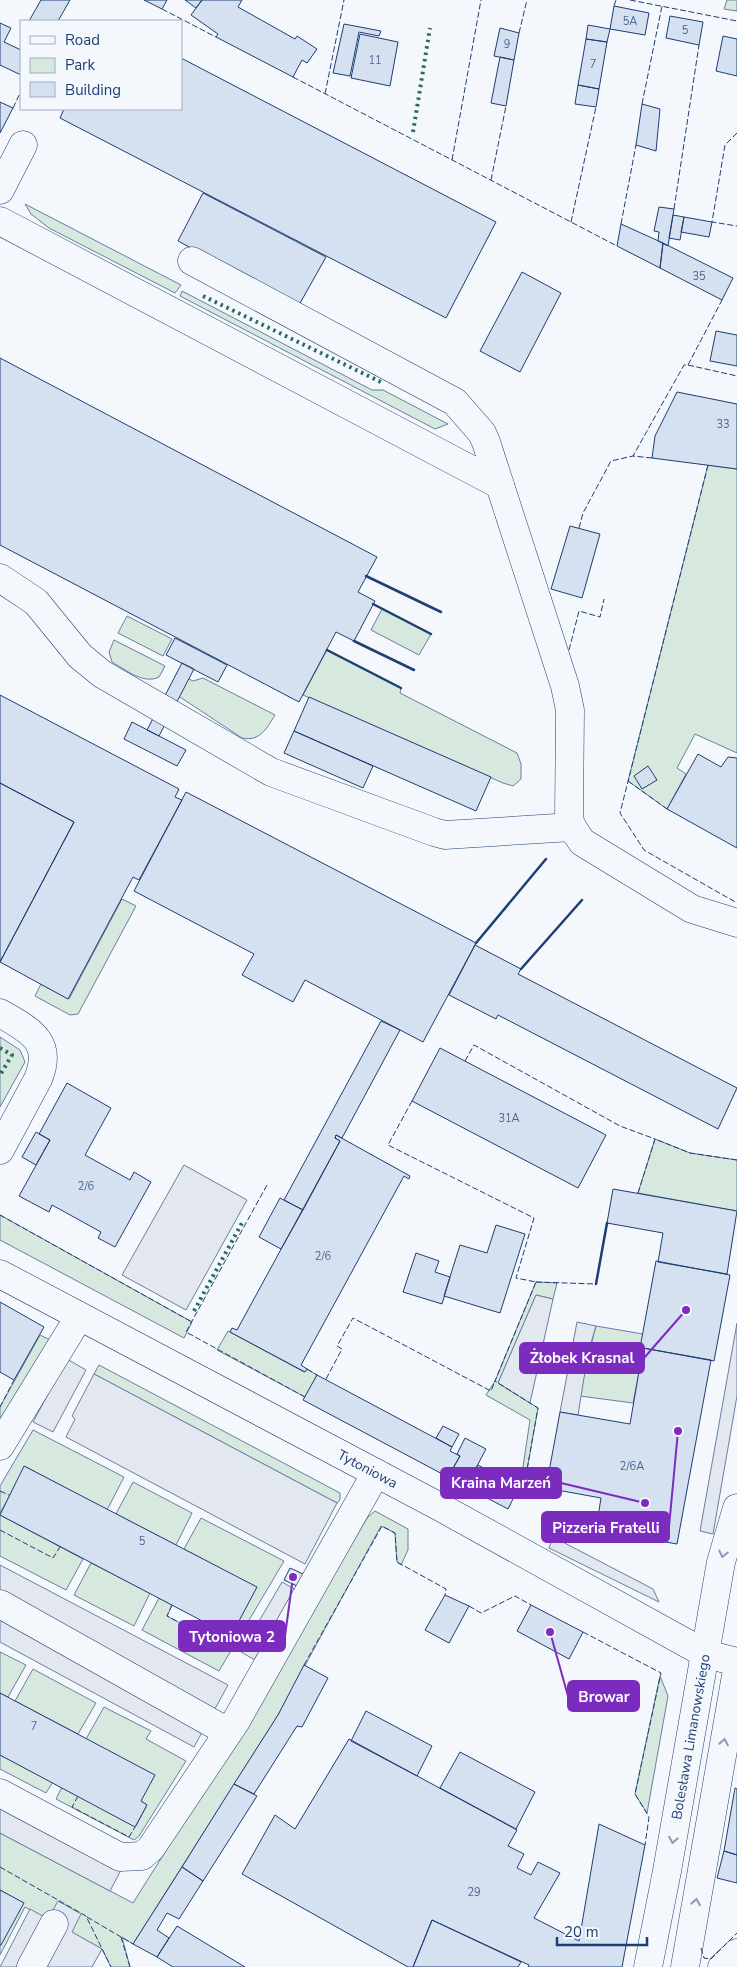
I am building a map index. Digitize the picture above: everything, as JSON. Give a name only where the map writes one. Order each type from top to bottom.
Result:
[{"type":"street","points":[[0,190],[23,145]]},
{"type":"street","points":[[0,221],[500,485]]},
{"type":"street","points":[[192,261],[455,402],[482,433],[564,686],[570,710],[569,819],[572,828],[582,842],[692,909],[737,923]]},
{"type":"street","points":[[0,578],[36,602],[80,656],[102,674],[271,772],[445,835],[572,828]]},
{"type":"street","points":[[0,1013],[29,1031],[42,1046],[44,1054],[42,1070],[38,1079],[0,1150]]},
{"type":"street","name":"Tytoniowa","points":[[0,1274],[78,1317],[376,1473],[706,1654],[737,1662]]},
{"type":"street","points":[[0,1446],[78,1317]]},
{"type":"street","points":[[0,1793],[111,1854],[131,1858],[142,1856],[151,1848],[228,1732],[376,1473]]},
{"type":"street","name":"Bolesława Limanowskiego","points":[[648,1967],[706,1654],[721,1562],[737,1508]]},
{"type":"street","points":[[0,1604],[228,1732]]},
{"type":"street","points":[[685,1967],[737,1670]]},
{"type":"street","points":[[656,1923],[662,1945],[675,1967]]},
{"type":"street","points":[[31,1967],[54,1924]]},
{"type":"street","points":[[722,1967],[737,1953]]},
{"type":"green space","points":[[727,0],[737,0],[737,11],[724,9]]},
{"type":"green space","points":[[25,204],[181,285],[175,293],[49,228],[31,214]]},
{"type":"green space","points":[[182,291],[372,390],[383,390],[448,424],[435,429],[180,296]]},
{"type":"green space","points":[[708,465],[737,469],[737,753],[695,734],[677,768],[686,774],[667,809],[628,781]]},
{"type":"green space","points":[[382,609],[431,634],[419,655],[371,630]]},
{"type":"green space","points":[[127,616],[172,639],[163,656],[118,633]]},
{"type":"green space","points":[[114,640],[165,666],[159,677],[153,679],[141,678],[112,662],[109,652]]},
{"type":"green space","points":[[327,650],[401,688],[400,693],[517,753],[521,764],[521,779],[513,786],[503,783],[303,695]]},
{"type":"green space","points":[[177,673],[193,681],[203,678],[275,715],[266,729],[258,736],[248,739],[242,738],[180,697],[172,686]]},
{"type":"green space","points":[[122,899],[136,906],[78,1014],[70,1015],[35,996],[41,984],[69,999]]},
{"type":"green space","points":[[0,1037],[20,1050],[25,1062],[0,1107]]},
{"type":"green space","points":[[655,1139],[690,1153],[737,1160],[737,1211],[638,1193]]},
{"type":"green space","points":[[0,1215],[192,1322],[184,1338],[0,1240]]},
{"type":"green space","points":[[536,1282],[557,1283],[553,1299],[536,1295],[498,1383],[538,1408],[525,1481],[521,1480],[530,1420],[486,1395],[495,1381]]},
{"type":"green space","points":[[596,1326],[643,1334],[643,1350],[591,1345]]},
{"type":"green space","points":[[228,1331],[304,1372],[307,1369],[317,1375],[305,1397],[217,1350]]},
{"type":"green space","points":[[40,1335],[50,1340],[0,1424],[0,1407]]},
{"type":"green space","points":[[588,1353],[642,1358],[633,1403],[580,1396]]},
{"type":"green space","points":[[99,1365],[340,1493],[340,1500],[337,1503],[94,1374]]},
{"type":"green space","points":[[33,1430],[124,1477],[107,1510],[26,1467],[0,1513],[0,1486]]},
{"type":"green space","points":[[133,1482],[192,1513],[176,1545],[116,1514]]},
{"type":"green space","points":[[375,1511],[408,1529],[408,1550],[401,1565],[397,1562],[395,1533],[381,1526],[278,1715],[133,1944],[122,1937],[130,1967],[111,1967],[102,1949],[25,1907],[0,1955],[0,1945],[23,1903],[0,1890],[0,1833],[133,1903],[255,1709],[367,1518]]},
{"type":"green space","points":[[0,1515],[83,1559],[66,1590],[0,1556]]},
{"type":"green space","points":[[201,1518],[284,1561],[219,1671],[142,1630],[159,1598],[172,1605],[167,1616],[225,1647],[256,1588],[184,1549]]},
{"type":"green space","points":[[91,1563],[150,1593],[134,1626],[74,1595]]},
{"type":"green space","points":[[0,1652],[26,1665],[8,1697],[0,1693]]},
{"type":"green space","points":[[33,1669],[96,1703],[78,1734],[15,1701]]},
{"type":"green space","points":[[660,1676],[668,1696],[647,1813],[635,1794]]},
{"type":"green space","points":[[104,1707],[151,1731],[146,1739],[186,1761],[139,1836],[134,1840],[56,1799],[62,1787],[136,1826],[147,1805],[141,1801],[86,1739]]},
{"type":"green space","points":[[0,1755],[53,1782],[46,1793],[0,1769]]},
{"type":"shaded area","points":[[184,1165],[247,1200],[186,1310],[122,1275]]},
{"type":"shaded area","points":[[536,1295],[553,1299],[530,1403],[498,1383]]},
{"type":"shaded area","points":[[577,1322],[596,1326],[588,1353],[578,1415],[560,1412]]},
{"type":"shaded area","points":[[737,1323],[737,1396],[713,1534],[700,1531]]},
{"type":"shaded area","points":[[67,1359],[86,1370],[53,1432],[33,1422]]},
{"type":"shaded area","points":[[94,1374],[337,1503],[305,1564],[66,1437],[75,1419],[72,1416]]},
{"type":"shaded area","points":[[553,1537],[653,1589],[659,1602],[549,1548]]},
{"type":"shaded area","points":[[0,1565],[228,1685],[194,1747],[0,1642]]},
{"type":"shaded area","points":[[282,1582],[296,1590],[255,1660],[241,1652]]},
{"type":"shaded area","points":[[0,1806],[121,1870],[110,1891],[0,1833]]},
{"type":"shaded area","points":[[58,1901],[81,1914],[72,1932],[102,1949],[92,1967],[0,1967],[30,1909],[48,1919]]},
{"type":"building","points":[[41,0],[70,0],[59,20],[30,20]]},
{"type":"building","points":[[144,0],[167,0],[162,9]]},
{"type":"building","points":[[185,0],[202,0],[196,8]]},
{"type":"building","points":[[202,0],[242,0],[238,7],[295,39],[297,36],[317,49],[307,63],[302,60],[293,77],[216,37],[218,34],[191,15]]},
{"type":"building","points":[[614,6],[649,13],[645,35],[610,29]]},
{"type":"building","points":[[670,16],[703,22],[699,45],[666,38]]},
{"type":"building","points":[[0,23],[11,28],[4,42],[20,50],[20,75],[0,65]]},
{"type":"building","points":[[344,24],[381,31],[379,36],[359,32],[350,76],[333,73]]},
{"type":"building","points":[[588,25],[610,29],[607,42],[586,39]]},
{"type":"building","points":[[500,28],[519,33],[514,60],[494,56]]},
{"type":"building","points":[[360,34],[398,42],[390,86],[351,78]]},
{"type":"building","points":[[723,36],[737,39],[737,76],[716,71]]},
{"type":"building","points":[[586,39],[607,42],[599,89],[578,85]]},
{"type":"building","points":[[500,57],[514,60],[506,106],[491,103]]},
{"type":"building","points":[[182,59],[496,222],[446,318],[60,118],[64,110],[182,110]]},
{"type":"building","points":[[578,85],[599,89],[596,107],[575,104]]},
{"type":"building","points":[[0,102],[13,108],[0,133]]},
{"type":"building","points":[[642,104],[660,109],[656,151],[636,145]]},
{"type":"building","points":[[203,193],[326,257],[299,305],[178,241]]},
{"type":"building","points":[[659,207],[674,209],[668,246],[658,241],[659,232],[654,231]]},
{"type":"building","points":[[673,215],[684,217],[680,240],[669,238]]},
{"type":"building","points":[[684,217],[712,222],[709,237],[681,232]]},
{"type":"building","points":[[621,224],[663,243],[660,268],[617,246]]},
{"type":"building","points":[[663,243],[733,278],[722,300],[660,268]]},
{"type":"building","points":[[522,272],[561,293],[520,372],[480,351]]},
{"type":"building","points":[[716,331],[737,335],[737,366],[710,361]]},
{"type":"building","points":[[0,358],[377,557],[358,592],[375,601],[354,641],[336,632],[299,702],[0,545]]},
{"type":"building","points":[[677,392],[737,404],[737,469],[652,458],[655,436]]},
{"type":"building","points":[[570,526],[600,534],[582,598],[551,589]]},
{"type":"building","points":[[175,638],[227,665],[218,682],[166,655]]},
{"type":"building","points":[[182,663],[194,669],[159,736],[147,730]]},
{"type":"building","points":[[0,695],[179,789],[175,797],[182,800],[139,880],[133,877],[68,999],[0,962],[74,822],[0,783]]},
{"type":"building","points":[[309,697],[491,777],[476,811],[294,731]]},
{"type":"building","points":[[132,722],[186,750],[177,766],[124,739]]},
{"type":"building","points":[[294,731],[373,766],[363,788],[284,753]]},
{"type":"building","points":[[698,754],[721,767],[728,757],[737,758],[737,848],[667,809]]},
{"type":"building","points":[[648,766],[657,780],[642,789],[634,776]]},
{"type":"building","points":[[0,783],[74,822],[0,962]]},
{"type":"building","points":[[186,792],[476,943],[423,1042],[305,980],[293,1002],[242,975],[254,954],[134,891]]},
{"type":"building","points":[[475,945],[521,969],[518,974],[737,1088],[718,1129],[498,1015],[496,1019],[449,995]]},
{"type":"building","points":[[381,1021],[400,1030],[342,1138],[336,1135],[335,1138],[340,1141],[303,1210],[284,1200]]},
{"type":"building","points":[[440,1048],[606,1135],[578,1188],[412,1101]]},
{"type":"building","points":[[67,1083],[111,1108],[85,1155],[130,1180],[134,1172],[151,1182],[115,1247],[98,1238],[101,1232],[52,1205],[49,1212],[19,1196],[50,1140],[39,1134]]},
{"type":"building","points":[[36,1132],[50,1140],[36,1165],[22,1157]]},
{"type":"building","points":[[336,1135],[410,1176],[409,1179],[404,1176],[301,1365],[307,1369],[305,1372],[230,1332],[232,1328],[237,1330],[340,1141],[335,1138]]},
{"type":"building","points":[[613,1189],[737,1211],[727,1274],[658,1262],[663,1233],[607,1223]]},
{"type":"building","points":[[280,1198],[303,1210],[281,1249],[259,1237]]},
{"type":"building","points":[[496,1225],[525,1234],[500,1313],[444,1296],[460,1245],[487,1253]]},
{"type":"building","points":[[416,1253],[439,1261],[435,1272],[450,1277],[442,1304],[403,1292]]},
{"type":"building","points":[[656,1261],[730,1275],[714,1361],[640,1348]]},
{"type":"building","points":[[0,1302],[44,1327],[14,1380],[0,1372]]},
{"type":"building","points":[[643,1348],[711,1360],[677,1544],[609,1532],[611,1519],[598,1517],[601,1498],[546,1488],[560,1412],[630,1424]]},
{"type":"building","points":[[317,1375],[452,1447],[450,1451],[460,1456],[448,1477],[303,1400]]},
{"type":"building","points":[[443,1426],[459,1434],[452,1447],[436,1438]]},
{"type":"building","points":[[465,1438],[486,1449],[466,1487],[448,1477],[460,1456],[457,1454]]},
{"type":"building","points":[[478,1465],[519,1487],[508,1509],[466,1487]]},
{"type":"building","points":[[24,1466],[257,1587],[231,1636],[0,1515]]},
{"type":"building","points":[[290,1568],[303,1574],[297,1586],[284,1580]]},
{"type":"building","points":[[445,1595],[469,1606],[449,1643],[425,1630]]},
{"type":"building","points":[[531,1605],[583,1632],[569,1659],[517,1631]]},
{"type":"building","points":[[304,1665],[328,1678],[302,1727],[297,1726],[254,1794],[234,1784],[278,1715]]},
{"type":"building","points":[[0,1693],[155,1775],[141,1801],[147,1805],[135,1827],[0,1755]]},
{"type":"building","points":[[366,1711],[432,1746],[417,1776],[351,1741]]},
{"type":"building","points":[[349,1739],[517,1830],[508,1846],[524,1854],[517,1868],[531,1875],[538,1862],[560,1873],[534,1918],[579,1941],[599,1824],[645,1845],[622,1967],[528,1967],[529,1965],[432,1920],[413,1967],[408,1967],[242,1874],[275,1815],[295,1829]]},
{"type":"building","points":[[460,1752],[535,1792],[516,1829],[440,1788]]},
{"type":"building","points":[[234,1784],[257,1796],[203,1881],[182,1867]]},
{"type":"building","points":[[735,1788],[737,1789],[737,1855],[724,1851]]},
{"type":"building","points":[[724,1851],[737,1855],[737,1883],[717,1878]]},
{"type":"building","points":[[182,1867],[203,1881],[179,1919],[167,1913],[157,1930],[169,1938],[157,1957],[133,1944]]},
{"type":"building","points":[[0,1890],[24,1903],[1,1945],[0,1945]]},
{"type":"building","points":[[432,1920],[521,1962],[518,1967],[413,1967]]},
{"type":"building","points":[[177,1926],[245,1967],[173,1967],[157,1957]]},
{"type":"hedge","points":[[413,132],[430,28]]},
{"type":"hedge","points":[[203,296],[383,383]]},
{"type":"hedge","points":[[0,1048],[12,1055],[0,1075]]},
{"type":"hedge","points":[[194,1311],[243,1221]]},
{"type":"fence","points":[[325,94],[344,0]]},
{"type":"fence","points":[[452,160],[481,0]]},
{"type":"fence","points":[[519,33],[527,0]]},
{"type":"fence","points":[[614,6],[616,0]]},
{"type":"fence","points":[[630,0],[737,21]]},
{"type":"fence","points":[[642,104],[662,6]]},
{"type":"fence","points":[[162,9],[216,37]]},
{"type":"fence","points":[[674,209],[699,45]]},
{"type":"fence","points":[[293,77],[617,246]]},
{"type":"fence","points":[[13,108],[20,93]]},
{"type":"fence","points":[[491,180],[506,106]]},
{"type":"fence","points":[[571,222],[596,107]]},
{"type":"fence","points":[[737,133],[725,145],[712,222],[737,226]]},
{"type":"fence","points":[[621,224],[636,145]]},
{"type":"fence","points":[[652,458],[633,456],[684,365],[688,365],[722,300]]},
{"type":"fence","points":[[688,365],[737,376]]},
{"type":"fence","points":[[579,528],[583,513],[611,461],[633,456]]},
{"type":"fence","points":[[708,465],[620,813],[644,850],[737,903]]},
{"type":"fence","points":[[569,650],[579,611],[600,617],[604,599]]},
{"type":"fence","points":[[628,781],[667,809]]},
{"type":"fence","points":[[465,1061],[474,1045],[620,1126],[655,1139]]},
{"type":"fence","points":[[412,1101],[388,1145],[534,1218],[516,1278],[536,1282],[495,1381],[538,1408],[525,1481],[519,1487]]},
{"type":"fence","points":[[638,1193],[655,1139],[690,1153],[737,1160]]},
{"type":"fence","points":[[267,1185],[186,1332],[305,1397]]},
{"type":"fence","points":[[0,1215],[192,1322]]},
{"type":"fence","points":[[536,1282],[596,1284]]},
{"type":"fence","points":[[326,1379],[342,1349],[337,1346],[353,1318],[491,1391],[495,1381]]},
{"type":"fence","points":[[307,1369],[317,1375]]},
{"type":"fence","points":[[0,1407],[14,1380]]},
{"type":"fence","points":[[0,1491],[9,1495]]},
{"type":"fence","points":[[304,1665],[382,1526],[395,1533],[397,1562],[446,1589],[445,1595]]},
{"type":"fence","points":[[0,1530],[53,1558],[60,1547]]},
{"type":"fence","points":[[469,1606],[481,1613],[515,1596],[531,1605]]},
{"type":"fence","points":[[172,1605],[167,1616],[225,1647],[231,1636]]},
{"type":"fence","points":[[583,1632],[661,1673],[635,1794],[649,1817],[645,1845]]},
{"type":"fence","points":[[78,1796],[72,1807],[129,1837],[135,1827]]},
{"type":"fence","points":[[0,1867],[86,1916],[111,1967]]},
{"type":"fence","points":[[87,1917],[121,1937]]},
{"type":"fence","points":[[701,1948],[704,1958],[711,1959],[737,1933]]},
{"type":"fence","points":[[130,1967],[121,1937],[133,1944]]},
{"type":"wall","points":[[366,576],[441,612]]},
{"type":"wall","points":[[373,604],[431,634]]},
{"type":"wall","points":[[354,641],[414,670]]},
{"type":"wall","points":[[327,650],[401,688]]},
{"type":"wall","points":[[476,943],[546,859]]},
{"type":"wall","points":[[521,969],[582,900]]},
{"type":"wall","points":[[596,1284],[607,1223]]},
{"type":"place","name":"Żłobek Krasnal","points":[[686,1310]]},
{"type":"place","name":"Pizzeria Fratelli","points":[[678,1431]]},
{"type":"place","name":"Kraina Marzeń","points":[[645,1503]]},
{"type":"place","name":"Tytoniowa 2","points":[[293,1577]]},
{"type":"place","name":"Browar","points":[[550,1632]]}]
